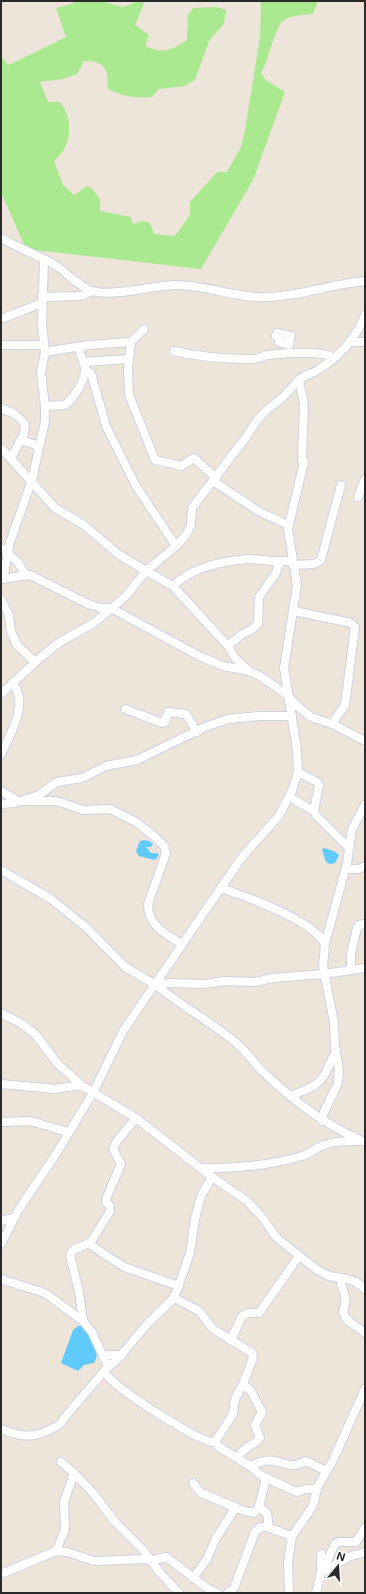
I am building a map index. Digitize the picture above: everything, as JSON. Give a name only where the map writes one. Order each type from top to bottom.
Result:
[{"type":"street","points":[[1,238],[23,251],[44,260],[92,291],[106,293],[176,285],[258,298],[314,291],[365,281]]},
{"type":"street","points":[[44,260],[42,300],[44,348],[41,372],[45,406],[45,421],[32,480],[4,550],[2,579],[24,574],[34,576],[88,604],[101,608],[111,608],[204,658],[236,670],[249,671]]},
{"type":"street","points":[[1,319],[42,300],[81,296],[92,291]]},
{"type":"street","points":[[1,694],[35,662],[60,642],[94,624],[126,596],[146,571],[176,546],[189,530],[192,508],[215,480],[249,433],[254,422],[265,410],[283,397],[299,380],[316,371],[334,358],[360,328],[365,314]]},
{"type":"street","points":[[144,329],[131,342],[127,380],[129,395],[155,460],[181,466],[194,458],[215,480],[258,511],[288,525]]},
{"type":"street","points":[[1,346],[44,348],[78,347],[131,342]]},
{"type":"street","points":[[349,342],[365,342]]},
{"type":"street","points":[[78,347],[84,366],[91,373],[106,426],[136,486],[176,546]]},
{"type":"street","points":[[174,351],[188,354],[253,359],[281,354],[324,354],[334,358]]},
{"type":"street","points":[[84,366],[129,359]]},
{"type":"street","points":[[45,406],[65,405],[69,402],[80,385],[84,366]]},
{"type":"street","points":[[1,1244],[13,1218],[94,1091],[123,1031],[156,985],[182,944],[242,857],[278,817],[289,797],[298,772],[292,716],[287,695],[284,668],[297,585],[288,525],[303,461],[304,404],[299,380]]},
{"type":"street","points":[[1,408],[15,414],[25,424],[26,429],[11,458]]},
{"type":"street","points":[[21,440],[39,446]]},
{"type":"street","points":[[1,448],[32,480],[55,508],[84,525],[118,554],[173,586],[228,646],[235,658],[249,671],[260,676],[287,695],[297,706],[311,717],[332,724],[365,741]]},
{"type":"street","points":[[358,496],[365,479]]},
{"type":"street","points":[[173,586],[186,575],[201,568],[249,559],[314,564],[321,560],[341,485]]},
{"type":"street","points":[[4,550],[18,562],[24,574]]},
{"type":"street","points":[[228,646],[241,635],[254,628],[258,623],[258,603],[260,597],[276,573],[280,561]]},
{"type":"street","points":[[1,599],[9,615],[11,632],[15,640],[19,647],[35,662]]},
{"type":"street","points":[[294,611],[351,623],[355,627],[345,705],[332,724]]},
{"type":"street","points":[[1,754],[16,722],[19,692],[12,683]]},
{"type":"street","points":[[125,709],[162,723],[165,722],[168,712],[186,714],[197,732]]},
{"type":"street","points":[[1,804],[39,795],[57,782],[82,778],[95,770],[116,763],[137,760],[197,732],[234,718],[292,716]]},
{"type":"street","points":[[298,772],[317,782],[319,785],[314,811]]},
{"type":"street","points":[[1,791],[18,801],[57,801],[83,810],[110,809],[141,826],[147,832],[156,837],[164,846],[166,853],[148,904],[148,911],[157,928],[182,944]]},
{"type":"street","points":[[289,797],[314,811],[316,815],[348,848]]},
{"type":"street","points":[[322,1121],[324,1112],[338,1083],[339,1070],[334,1023],[323,966],[325,944],[346,869],[352,829],[365,805]]},
{"type":"street","points":[[346,869],[359,869],[365,866]]},
{"type":"street","points":[[1,870],[51,899],[87,928],[125,967],[156,985],[237,1043],[261,1070],[322,1121],[363,1142]]},
{"type":"street","points":[[221,888],[264,904],[296,919],[323,938],[325,944]]},
{"type":"street","points":[[351,969],[356,928],[359,925],[365,924]]},
{"type":"street","points":[[156,985],[168,983],[206,984],[224,981],[255,982],[273,978],[324,974],[365,968]]},
{"type":"street","points":[[1,1013],[36,1035],[57,1063],[81,1085],[94,1091],[136,1118],[212,1177],[248,1202],[262,1217],[276,1238],[299,1256],[329,1276],[356,1282],[365,1289]]},
{"type":"street","points":[[291,1096],[300,1094],[315,1085],[327,1071],[336,1052]]},
{"type":"street","points":[[1,1084],[55,1088],[81,1085]]},
{"type":"street","points":[[83,1320],[79,1292],[70,1257],[73,1250],[89,1244],[111,1209],[106,1199],[121,1164],[113,1150],[116,1141],[136,1118]]},
{"type":"street","points":[[1,1122],[30,1121],[68,1132]]},
{"type":"street","points":[[201,1168],[227,1168],[284,1160],[304,1156],[322,1146],[336,1142],[363,1142]]},
{"type":"street","points":[[1,1429],[22,1436],[37,1436],[62,1424],[68,1413],[106,1369],[122,1355],[148,1323],[173,1297],[179,1286],[190,1253],[195,1219],[201,1196],[212,1177]]},
{"type":"street","points":[[1,1221],[13,1218]]},
{"type":"street","points":[[89,1244],[124,1267],[179,1286]]},
{"type":"street","points":[[231,1340],[242,1316],[249,1313],[259,1313],[299,1256]]},
{"type":"street","points":[[1,1278],[45,1293],[83,1320],[92,1332],[103,1355],[106,1369],[123,1390],[178,1426],[210,1443],[215,1442]]},
{"type":"street","points":[[340,1278],[346,1298],[343,1312],[346,1319],[365,1333]]},
{"type":"street","points":[[173,1297],[199,1311],[213,1328],[253,1355],[243,1384],[235,1399],[233,1414],[215,1442]]},
{"type":"street","points":[[103,1355],[122,1355]]},
{"type":"street","points":[[237,1458],[246,1446],[257,1442],[260,1438],[255,1425],[262,1412],[251,1390],[243,1384]]},
{"type":"street","points":[[289,1593],[288,1562],[292,1536],[311,1510],[317,1490],[365,1389]]},
{"type":"street","points":[[215,1442],[218,1447],[250,1466],[266,1478],[297,1492],[306,1488],[317,1490]]},
{"type":"street","points":[[250,1466],[262,1461],[274,1460],[290,1466],[306,1461],[326,1471]]},
{"type":"street","points":[[61,1462],[74,1473],[115,1522],[143,1550],[150,1561],[179,1593]]},
{"type":"street","points":[[56,1551],[65,1530],[64,1502],[74,1473]]},
{"type":"street","points":[[193,1483],[201,1493],[244,1511],[254,1513],[259,1507],[266,1478]]},
{"type":"street","points":[[193,1578],[207,1559],[216,1538],[236,1507]]},
{"type":"street","points":[[259,1507],[268,1513],[268,1526]]},
{"type":"street","points":[[228,1593],[234,1588],[255,1532],[259,1528],[268,1526],[269,1528],[292,1536]]},
{"type":"street","points":[[316,1593],[321,1573],[335,1544],[339,1542],[356,1542],[365,1528]]},
{"type":"street","points":[[1,1574],[56,1551],[67,1552],[94,1561],[148,1559],[150,1561],[166,1557],[207,1588],[217,1593]]},
{"type":"street","points":[[321,1573],[348,1557],[365,1552]]},
{"type":"street","points":[[321,1554],[321,1573]]},
{"type":"green space","points":[[80,1],[101,1],[122,7],[137,1],[145,1],[135,25],[149,35],[145,46],[162,51],[176,47],[187,40],[188,15],[193,8],[217,7],[226,10],[224,24],[209,41],[195,80],[185,86],[159,89],[152,97],[135,97],[124,95],[108,89],[107,77],[104,68],[101,65],[91,61],[84,61],[77,74],[63,79],[40,82],[48,102],[60,102],[68,116],[68,141],[60,155],[54,161],[63,185],[74,195],[87,186],[91,188],[100,199],[100,211],[131,217],[133,224],[143,221],[150,223],[154,234],[175,236],[190,215],[190,202],[217,172],[227,172],[241,147],[260,37],[261,1],[318,1],[313,14],[286,19],[277,30],[261,73],[266,80],[285,92],[253,180],[201,269],[26,249],[1,192],[1,57],[9,65],[66,37],[56,8]]},
{"type":"water","points":[[144,840],[153,844],[151,847],[146,847],[151,853],[157,853],[159,855],[155,860],[139,856],[136,851],[140,841]]},
{"type":"water","points":[[324,848],[334,851],[339,855],[335,863],[330,864],[326,862],[322,850]]},
{"type":"water","points":[[78,1326],[84,1326],[95,1344],[97,1353],[94,1363],[84,1365],[78,1371],[61,1363],[73,1330]]}]
